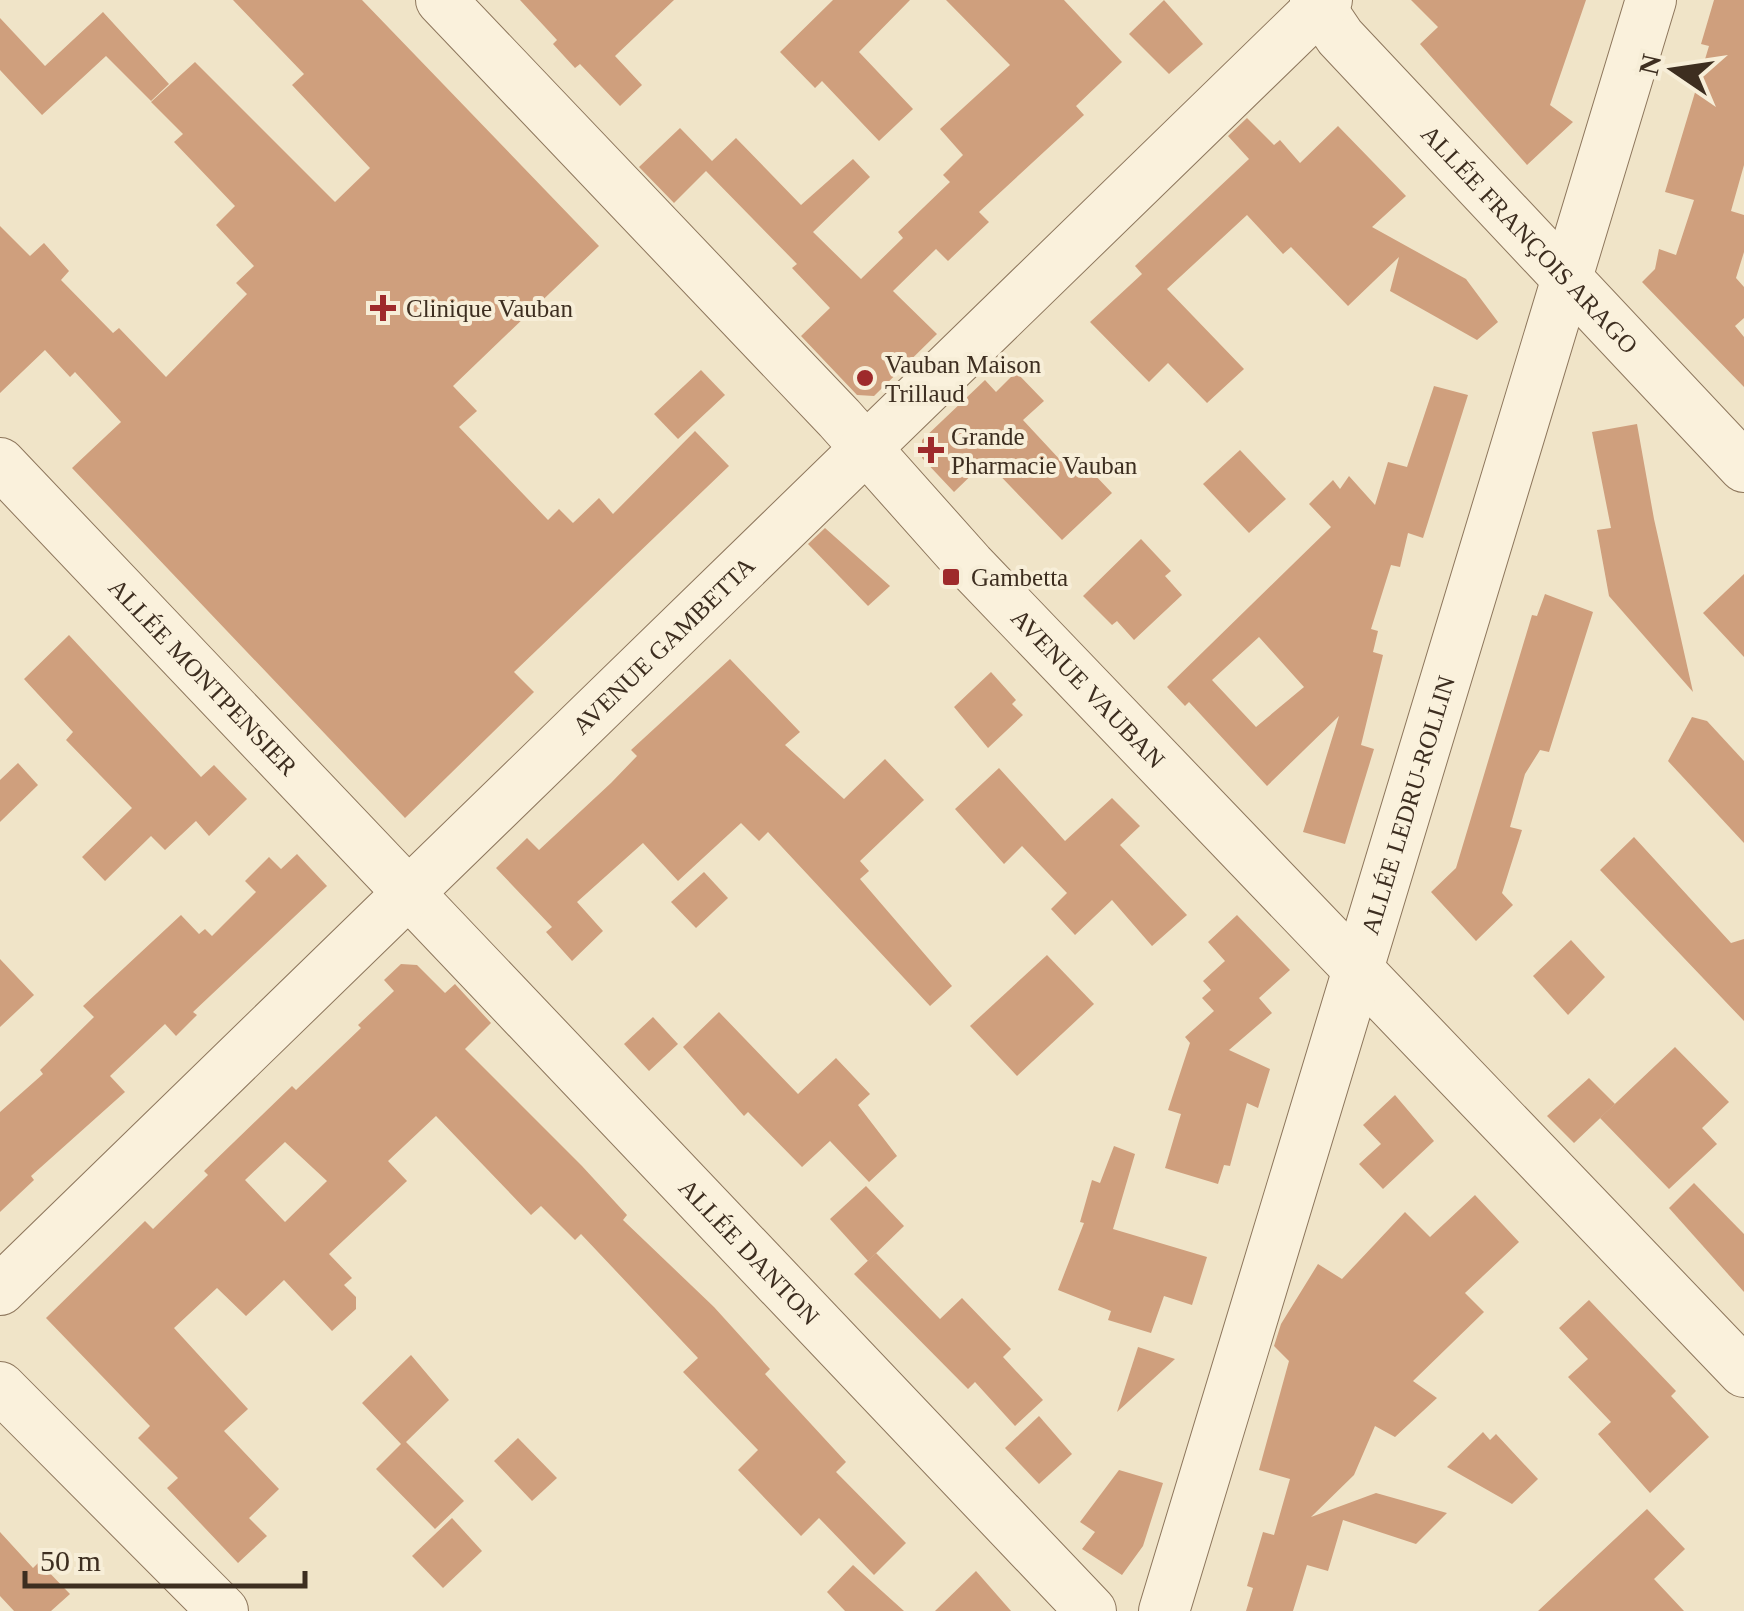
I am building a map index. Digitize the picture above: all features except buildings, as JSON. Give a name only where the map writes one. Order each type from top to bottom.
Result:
[{"type":"street","name":"AVENUE VAUBAN","points":[[440,0],[866,446],[970,564],[1744,1372]]},
{"type":"street","name":"ALLÉE LEDRU-ROLLIN","points":[[1164,1611],[1651,0]]},
{"type":"street","name":"AVENUE GAMBETTA","points":[[0,1290],[1321,2]]},
{"type":"street","name":"ALLÉE FRANÇOIS ARAGO","points":[[1321,2],[1340,37],[1744,466]]},
{"type":"street","name":"ALLÉE MONTPENSIER","points":[[0,463],[408,891]]},
{"type":"street","name":"ALLÉE DANTON","points":[[408,891],[1091,1611]]},
{"type":"street","points":[[0,1387],[223,1611]]},
{"type":"place","name":"Clinique Vauban","points":[[383,308]]},
{"type":"place","name":"Vauban Maison Trillaud","points":[[865,378]]},
{"type":"place","name":"Grande Pharmacie Vauban","points":[[931,450]]},
{"type":"place","name":"Gambetta","points":[[951,577]]}]
